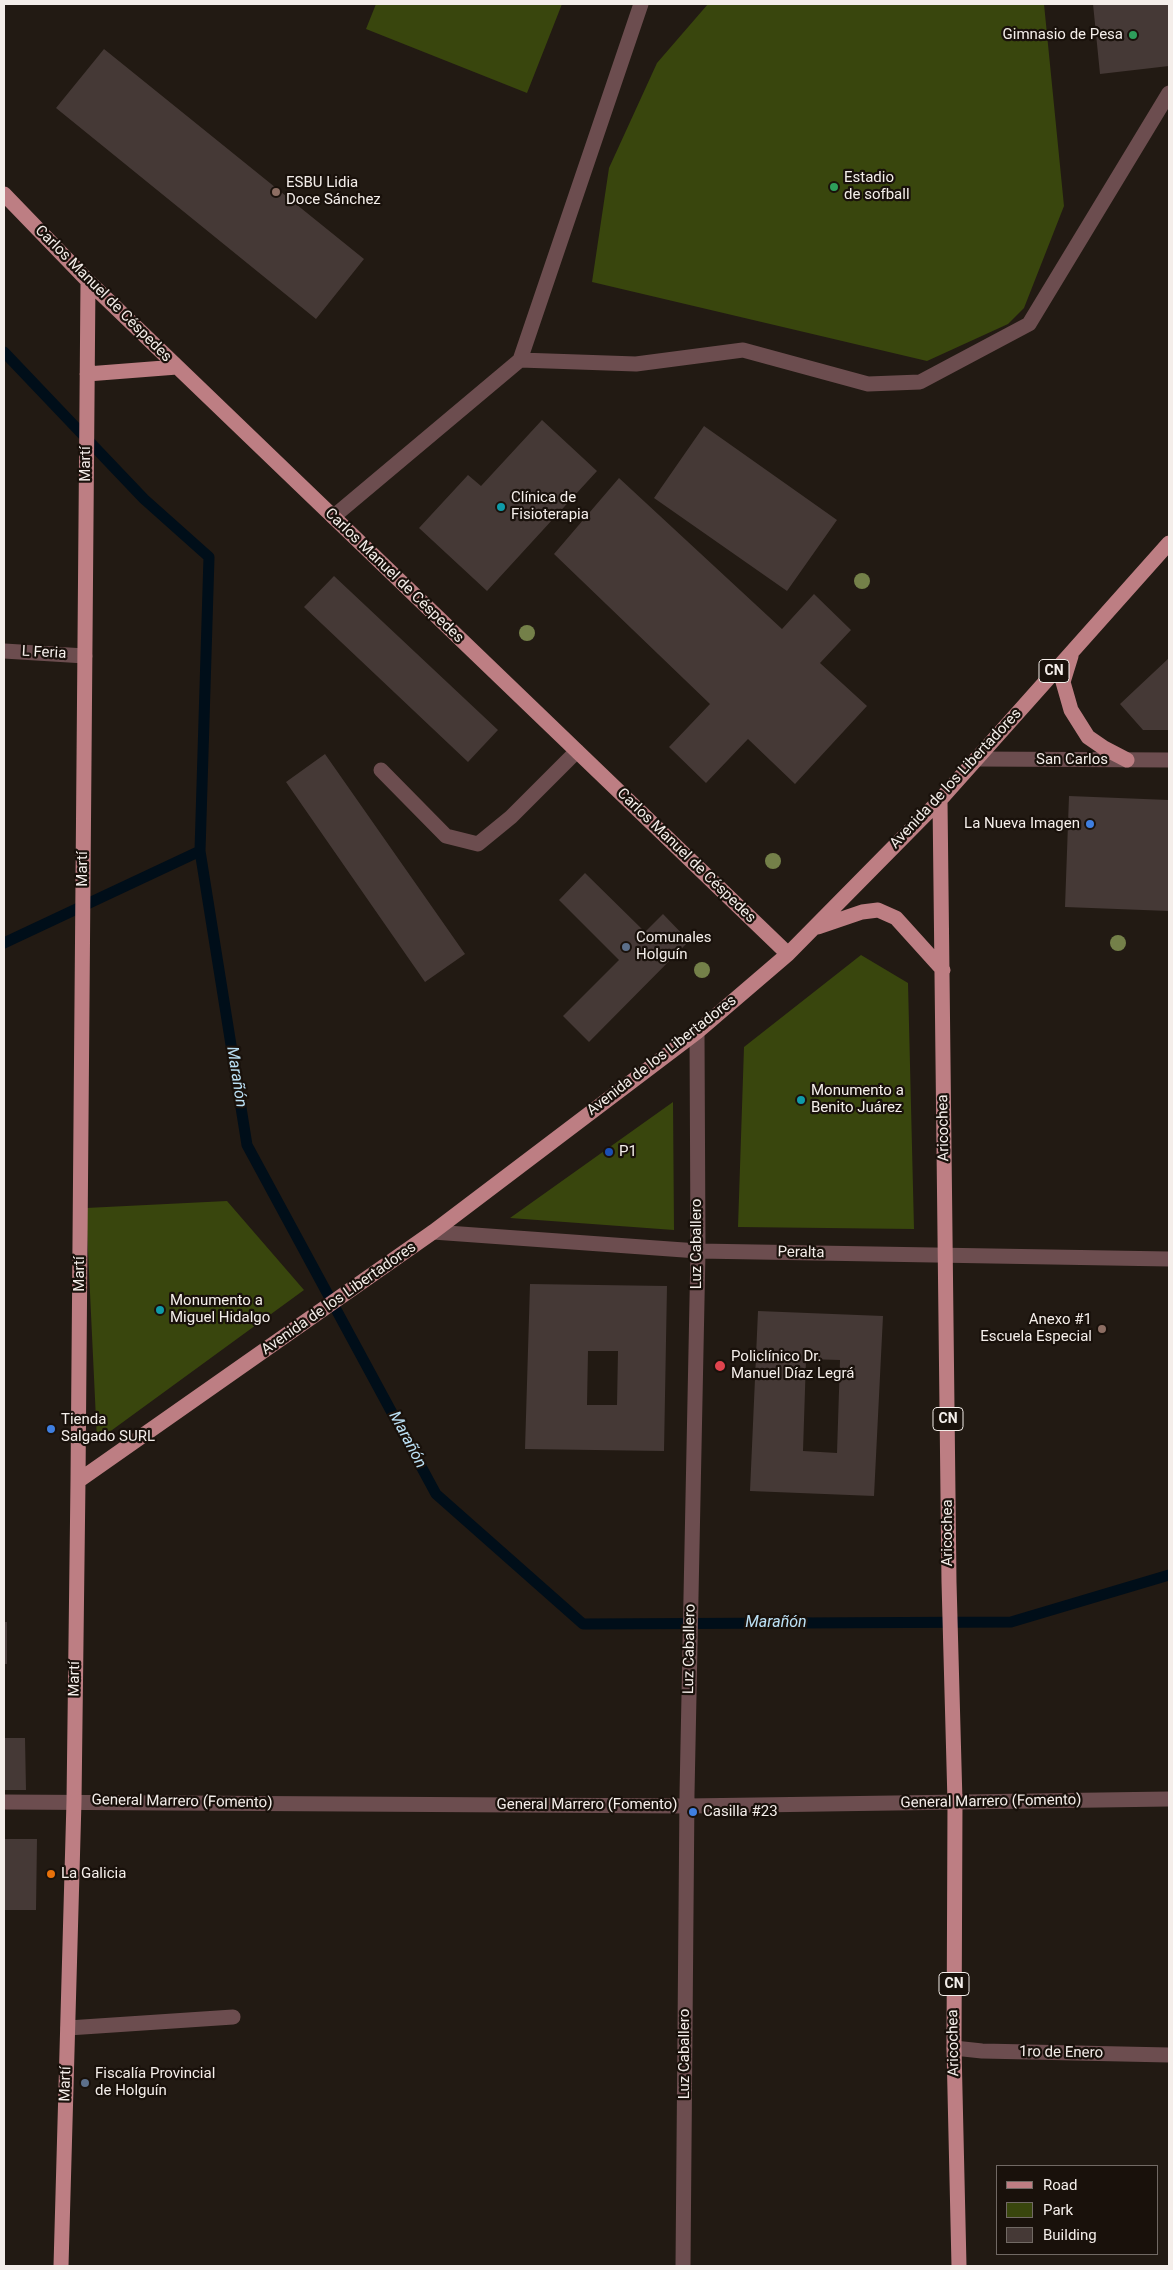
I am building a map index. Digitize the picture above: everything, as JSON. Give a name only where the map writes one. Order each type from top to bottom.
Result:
[{"type":"main road","name":"Carlos Manuel de Céspedes","points":[[4,194],[88,281],[788,954]]},
{"type":"main road","name":"Martí","points":[[61,2266],[74,1801],[88,281]]},
{"type":"main road","points":[[87,379],[177,367]]},
{"type":"main road","name":"Avenida de los Libertadores","points":[[78,1481],[433,1232],[697,1032],[788,954],[940,800],[1169,543]]},
{"type":"main road","points":[[1072,651],[1063,682],[1071,710],[1088,736],[1104,748],[1127,760]]},
{"type":"main road","name":"Aricochea","points":[[940,800],[949,1582],[955,1802],[954,2048],[959,2266]]},
{"type":"main road","points":[[814,929],[862,912],[878,910],[896,918],[943,970]]},
{"type":"street","points":[[332,517],[520,360],[642,4]]},
{"type":"street","points":[[520,360],[636,364],[742,350],[868,384],[920,382],[1029,324],[1169,93]]},
{"type":"street","name":"L Feria","points":[[4,651],[84,656]]},
{"type":"street","points":[[380,770],[446,836],[478,844],[511,817],[577,751]]},
{"type":"street","name":"San Carlos","points":[[976,759],[1169,760]]},
{"type":"street","name":"Luz Caballero","points":[[683,2266],[687,1806],[698,1251],[697,1032]]},
{"type":"street","name":"Peralta","points":[[433,1232],[698,1251],[1169,1259]]},
{"type":"street","name":"General Marrero (Fomento)","points":[[4,1802],[687,1806],[1169,1799]]},
{"type":"street","points":[[68,2028],[233,2017]]},
{"type":"street","name":"1ro de Enero","points":[[954,2048],[982,2051],[1169,2055]]},
{"type":"green space","points":[[376,4],[562,4],[527,93],[366,29]]},
{"type":"green space","name":"Estadio de sofball","points":[[708,4],[1044,4],[1064,206],[1024,308],[1008,324],[927,361],[592,282],[609,168],[657,63]]},
{"type":"green space","points":[[861,955],[908,983],[914,1229],[738,1227],[744,1047]]},
{"type":"green space","points":[[673,1102],[674,1230],[510,1218]]},
{"type":"green space","points":[[227,1201],[304,1290],[97,1441],[86,1208]]},
{"type":"building","name":"Gimnasio de Pesa","points":[[1093,4],[1169,4],[1169,66],[1100,74]]},
{"type":"building","points":[[104,49],[364,259],[316,319],[56,108]]},
{"type":"building","name":"Clínica de Fisioterapia","points":[[542,420],[597,471],[487,591],[419,528],[468,475],[481,486]]},
{"type":"building","points":[[704,426],[837,520],[787,591],[654,498]]},
{"type":"building","points":[[619,478],[782,629],[814,594],[851,630],[820,663],[867,706],[795,784],[748,739],[706,783],[669,747],[710,704],[554,554]]},
{"type":"building","points":[[334,576],[498,730],[468,762],[304,607]]},
{"type":"building","points":[[1169,658],[1169,730],[1143,730],[1120,704]]},
{"type":"building","points":[[325,754],[465,954],[425,982],[286,782]]},
{"type":"building","points":[[1069,796],[1169,800],[1169,911],[1065,907]]},
{"type":"building","points":[[585,873],[645,932],[663,914],[689,941],[589,1042],[563,1016],[619,960],[559,900]]},
{"type":"building","points":[[530,1284],[667,1286],[664,1451],[525,1449]],"holes":[[[588,1351],[618,1351],[617,1405],[587,1405]]]},
{"type":"building","points":[[758,1311],[883,1316],[874,1496],[750,1491]],"holes":[[[806,1359],[840,1360],[837,1453],[803,1451]]]},
{"type":"building","points":[[4,1622],[7,1622],[7,1664],[4,1664]]},
{"type":"building","points":[[4,1738],[25,1738],[26,1790],[4,1790]]},
{"type":"building","points":[[4,1839],[37,1839],[36,1910],[4,1910]]},
{"type":"waterway","name":"Marañón","points":[[4,352],[144,499],[209,557],[200,851],[247,1145],[436,1494],[583,1624],[1011,1622],[1169,1575]]},
{"type":"waterway","name":"Marañón","points":[[4,943],[200,851]]},
{"type":"place","name":"Gimnasio de Pesa","points":[[1133,35]]},
{"type":"place","name":"Estadio de sofball","points":[[834,187]]},
{"type":"place","name":"ESBU Lidia Doce Sánchez","points":[[276,192]]},
{"type":"place","name":"Clínica de Fisioterapia","points":[[501,507]]},
{"type":"place","name":"La Nueva Imagen","points":[[1090,824]]},
{"type":"place","name":"Comunales Holguín","points":[[626,947]]},
{"type":"place","name":"Monumento a Benito Juárez","points":[[801,1100]]},
{"type":"place","name":"P1","points":[[609,1152]]},
{"type":"place","name":"Monumento a Miguel Hidalgo","points":[[160,1310]]},
{"type":"place","name":"Anexo #1 Escuela Especial","points":[[1102,1329]]},
{"type":"place","name":"Policlínico Dr. Manuel Díaz Legrá","points":[[720,1366]]},
{"type":"place","name":"Tienda Salgado SURL","points":[[51,1429]]},
{"type":"place","name":"Casilla #23","points":[[693,1812]]},
{"type":"place","name":"La Galicia","points":[[51,1874]]},
{"type":"place","name":"Fiscalía Provincial de Holguín","points":[[85,2083]]}]
